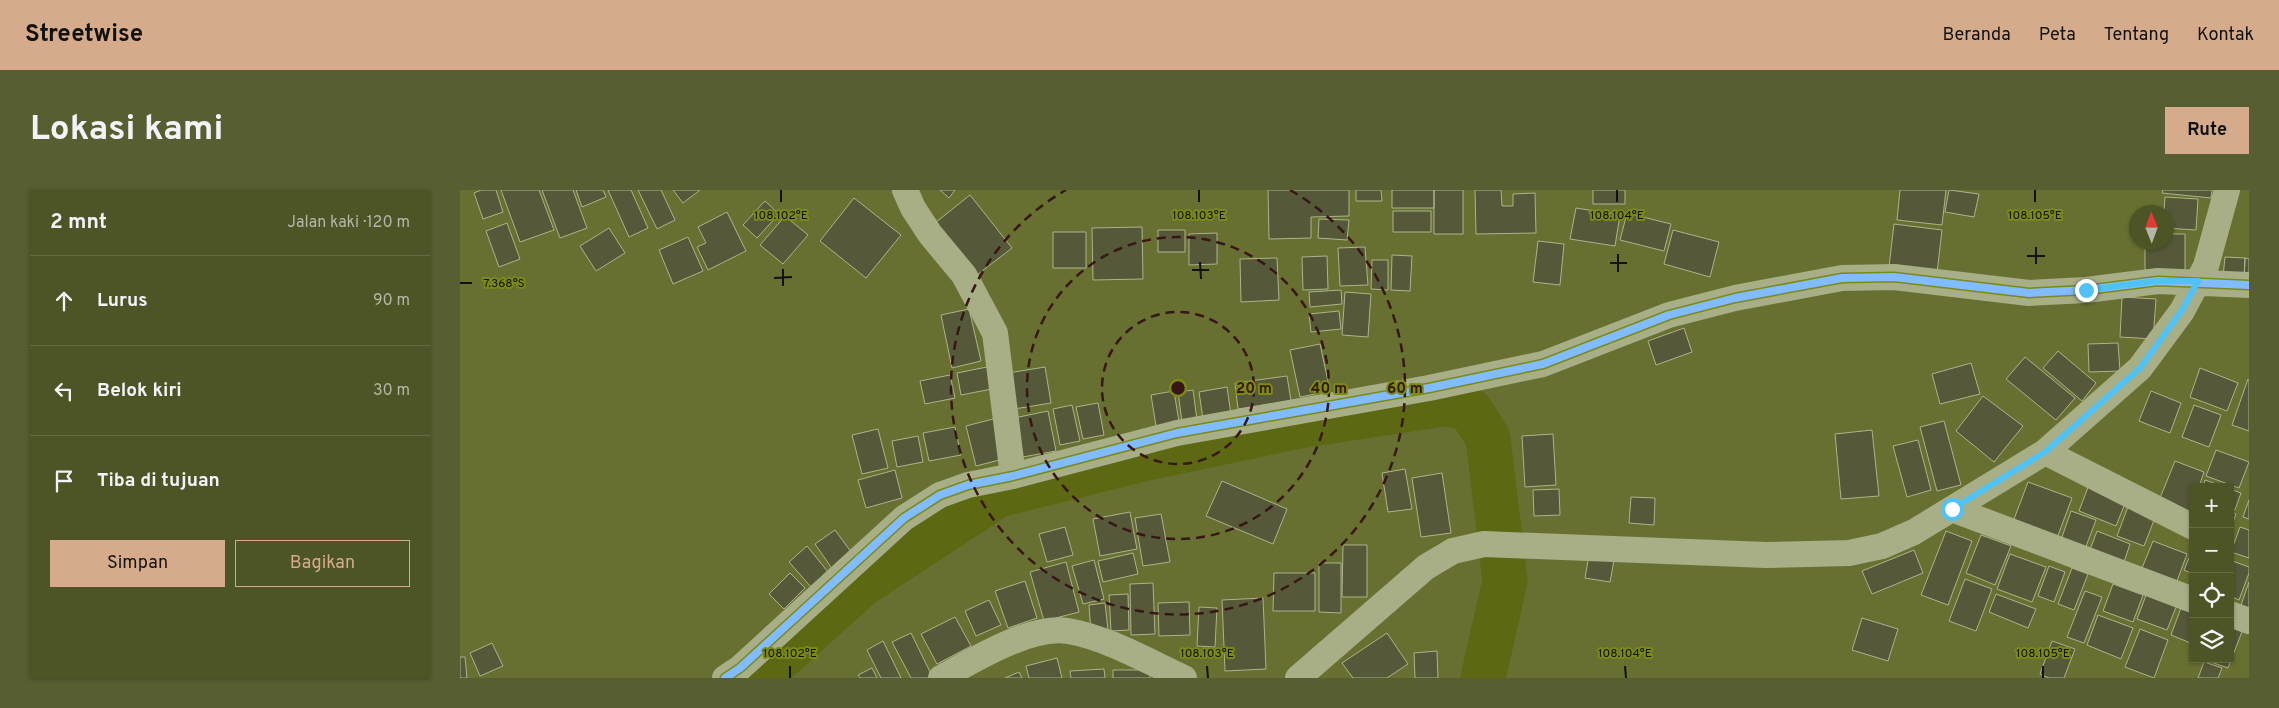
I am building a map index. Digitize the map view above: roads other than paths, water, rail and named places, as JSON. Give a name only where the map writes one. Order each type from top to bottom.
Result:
[{"type":"street","points":[[905,190],[913,208],[930,234],[964,275],[995,333],[1013,476]]},
{"type":"street","points":[[1298,678],[1426,567],[1453,551],[1484,544],[1766,555],[1849,553],[1890,543],[1914,532],[2045,452],[2140,368],[2182,310],[2206,266],[2227,190]]},
{"type":"street","points":[[724,678],[740,668],[904,518],[940,495],[968,485],[1013,476],[1177,433],[1429,388],[1543,364],[1669,315],[1736,298],[1842,278],[1894,278],[2029,293],[2086,290],[2158,281],[2198,281],[2249,285]]},
{"type":"street","points":[[2045,452],[2189,525]]},
{"type":"street","points":[[1952,509],[2189,598]]},
{"type":"street","points":[[2234,615],[2249,621]]},
{"type":"street","points":[[941,678],[996,647],[1039,634],[1066,631],[1095,638],[1184,678]]},
{"type":"waterway","points":[[758,678],[861,585],[998,495],[1147,458],[1299,426],[1449,403],[1471,411],[1488,438],[1505,581],[1483,678]]}]
